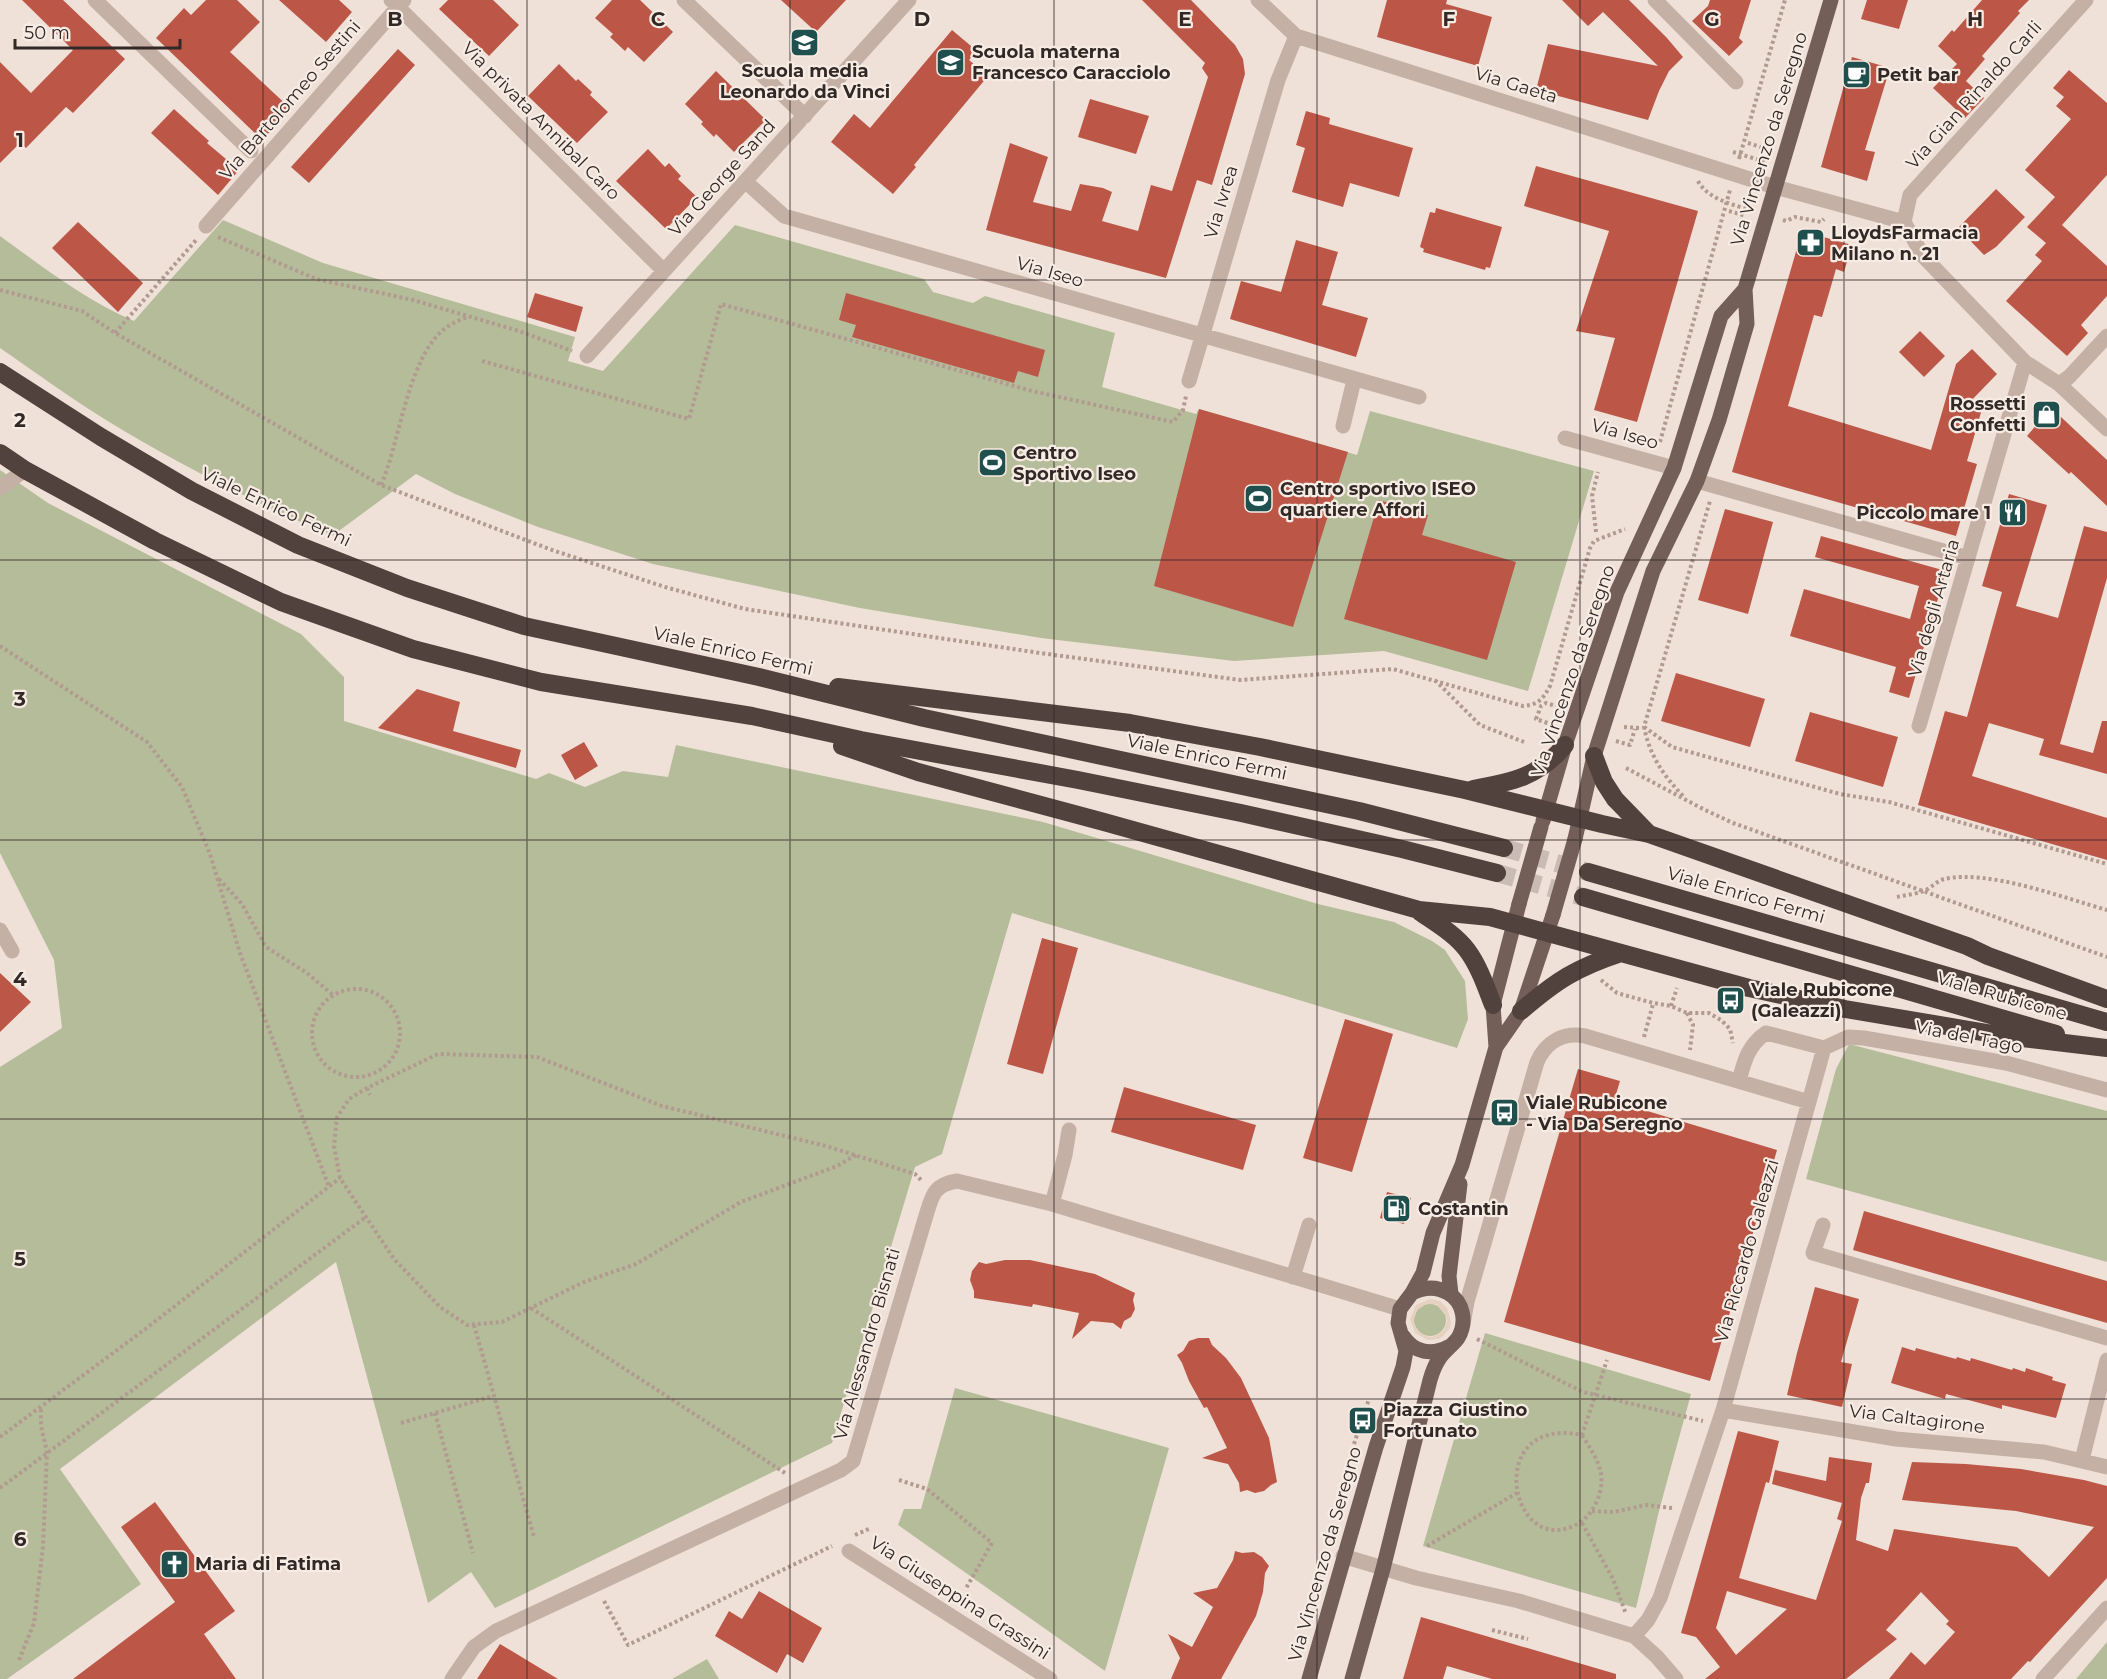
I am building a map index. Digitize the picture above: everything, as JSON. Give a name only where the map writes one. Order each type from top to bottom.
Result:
[{"type":"highway","name":"Viale Enrico Fermi","points":[[0,372],[101,437],[192,491],[309,549],[407,588],[524,627],[759,677],[924,718],[1359,811],[1504,848]]},
{"type":"highway","points":[[0,453],[25,470],[155,541],[281,602],[413,649],[541,682],[752,716],[861,740],[1078,780],[1295,825],[1497,873]]},
{"type":"highway","points":[[759,677],[1130,723],[1260,747],[1465,790],[1543,819],[1580,819],[1650,834],[1967,946],[1988,956],[2107,999]]},
{"type":"highway","points":[[752,716],[918,772],[1419,910],[1490,917],[1514,924],[1550,924],[1622,953],[1749,988],[1845,1009],[2005,1036],[2107,1048]]},
{"type":"highway","points":[[1465,790],[1504,784],[1534,772],[1553,760],[1565,745]]},
{"type":"highway","points":[[1594,756],[1604,782],[1615,799],[1650,834]]},
{"type":"highway","name":"Viale Enrico Fermi","points":[[1588,872],[1893,959]]},
{"type":"highway","name":"Viale Rubicone","points":[[1583,897],[2107,1048]]},
{"type":"highway","points":[[1419,910],[1450,933],[1467,950],[1493,1005]]},
{"type":"highway","points":[[1521,1011],[1564,976],[1587,964],[1622,953]]},
{"type":"highway","name":"Viale Rubicone","points":[[1893,959],[2107,1022]]},
{"type":"main road","name":"Via Vincenzo da Seregno","points":[[1309,1679],[1343,1556],[1403,1367],[1406,1351],[1398,1323],[1400,1309],[1423,1273],[1433,1233],[1462,1165],[1496,1047],[1521,1011],[1575,839],[1594,756],[1653,571],[1697,481],[1719,420],[1747,324],[1745,289],[1831,0]]},
{"type":"main road","name":"Via Vincenzo da Seregno","points":[[1496,1047],[1493,1005],[1565,745],[1617,592],[1674,468],[1722,316],[1745,289]]},
{"type":"main road","name":"Via Vincenzo da Seregno","points":[[1462,1165],[1449,1276],[1451,1294],[1462,1311],[1463,1324]]},
{"type":"main road","points":[[1412,1293],[1432,1288],[1451,1294]]},
{"type":"main road","points":[[1352,1679],[1383,1569],[1428,1386],[1438,1359],[1459,1336],[1463,1324]]},
{"type":"main road","points":[[1402,1336],[1411,1346],[1424,1352],[1437,1352],[1450,1346]]},
{"type":"street","points":[[94,0],[251,151]]},
{"type":"street","points":[[684,0],[805,116]]},
{"type":"street","name":"Via George Sand","points":[[587,356],[909,0]]},
{"type":"street","name":"Via Gaeta","points":[[1258,0],[1296,36],[1775,187]]},
{"type":"street","points":[[1655,0],[1736,82]]},
{"type":"street","name":"Via Gian Rinaldo Carli","points":[[1904,222],[1910,195],[2086,0]]},
{"type":"street","name":"Via Bartolomeo Sestini","points":[[205,229],[398,2]]},
{"type":"street","name":"Via privata Annibal Caro","points":[[398,2],[664,271]]},
{"type":"street","name":"Via Ivrea","points":[[1189,381],[1278,80],[1296,36]]},
{"type":"street","name":"Via Iseo","points":[[746,182],[784,216],[1419,397]]},
{"type":"street","points":[[1775,187],[1904,222],[1923,256],[2025,362],[2060,384],[2107,429]]},
{"type":"street","points":[[2060,384],[2107,336]]},
{"type":"street","name":"Via degli Artaria","points":[[1919,726],[2025,362]]},
{"type":"street","points":[[1342,426],[1354,380]]},
{"type":"street","name":"Via Iseo","points":[[1565,438],[1674,468]]},
{"type":"street","points":[[0,488],[25,470]]},
{"type":"street","points":[[1697,481],[1968,558]]},
{"type":"street","points":[[0,930],[12,951]]},
{"type":"street","points":[[1739,1081],[1747,1053],[1756,1040],[1766,1033],[1824,1048]]},
{"type":"street","points":[[1463,1324],[1467,1302],[1537,1062],[1552,1042],[1571,1035],[1585,1036],[1809,1102]]},
{"type":"street","name":"Via del Tago","points":[[1824,1048],[1848,1037],[1864,1038],[2006,1062],[2107,1090]]},
{"type":"street","name":"Via Riccardo Galeazzi","points":[[1723,1410],[1824,1048]]},
{"type":"street","points":[[1052,1204],[1070,1130]]},
{"type":"street","points":[[934,1192],[944,1183],[957,1181],[1052,1204],[1400,1309]]},
{"type":"street","name":"Via Alessandro Bisnati","points":[[452,1679],[474,1647],[496,1631],[841,1470],[853,1461],[934,1192]]},
{"type":"street","points":[[1293,1277],[1309,1225]]},
{"type":"street","points":[[1823,1225],[1813,1253],[2107,1338]]},
{"type":"street","points":[[2082,1460],[2107,1360]]},
{"type":"street","points":[[1634,1636],[1648,1620],[1660,1598],[1716,1425],[1723,1410]]},
{"type":"street","name":"Via Caltagirone","points":[[1723,1410],[1896,1439],[2043,1452],[2107,1467]]},
{"type":"street","name":"Via Giuseppina Grassini","points":[[846,1544],[1050,1679]]},
{"type":"street","points":[[1343,1556],[1383,1569],[1519,1601],[1634,1636],[1676,1679]]},
{"type":"street","points":[[2043,1679],[2107,1608]]},
{"type":"path","name":"Via Vincenzo da Seregno","points":[[1739,157],[1785,0]]},
{"type":"path","points":[[1748,143],[1767,149]]},
{"type":"path","points":[[1754,156],[1757,146]]},
{"type":"path","points":[[1691,160],[1702,187],[1711,195],[1748,209]]},
{"type":"path","name":"Via Vincenzo da Seregno","points":[[1659,446],[1729,195]]},
{"type":"path","points":[[1729,211],[1739,211],[1746,216]]},
{"type":"path","points":[[115,333],[205,229],[316,279],[414,300],[519,331],[587,356]]},
{"type":"path","points":[[0,290],[82,311],[115,333],[381,485],[552,550],[664,587],[745,609],[1240,680],[1393,669],[1435,680],[1480,725],[1524,742]]},
{"type":"path","points":[[482,361],[689,419],[721,304],[1032,392],[1173,422],[1183,410],[1189,381]]},
{"type":"path","points":[[381,485],[389,468],[392,448],[411,385],[427,351],[442,330],[469,316]]},
{"type":"path","points":[[1596,532],[1592,496],[1598,472]]},
{"type":"path","points":[[1613,740],[1630,746],[1640,728],[1711,497]]},
{"type":"path","name":"Via Vincenzo da Seregno","points":[[1435,680],[1523,706],[1539,702],[1550,686],[1590,548],[1594,541],[1626,528],[1632,523]]},
{"type":"path","points":[[0,646],[147,742],[182,787],[210,854],[240,953],[329,1187]]},
{"type":"path","points":[[1556,706],[1546,703],[1541,706],[1536,719],[1557,726]]},
{"type":"path","points":[[1624,727],[1640,728],[1672,747],[1840,794],[1889,802],[2107,864]]},
{"type":"path","points":[[1640,728],[1665,776],[1686,799]]},
{"type":"path","points":[[1626,768],[1733,823],[1926,890],[2107,957]]},
{"type":"path","points":[[216,876],[242,904],[266,947],[307,973],[333,995]]},
{"type":"path","points":[[1897,897],[1926,890],[1942,879],[1978,878],[2041,890],[2107,910]]},
{"type":"path","points":[[1598,977],[1617,993],[1671,1006],[1687,1013],[1709,1013],[1730,1029],[1734,1047]]},
{"type":"path","points":[[356,988],[378,994],[395,1010],[401,1032],[395,1054],[379,1071],[357,1077],[334,1072],[318,1056],[312,1034],[317,1011],[333,995],[356,988]]},
{"type":"path","points":[[1671,1006],[1677,988]]},
{"type":"path","points":[[1640,1052],[1653,1003]]},
{"type":"path","points":[[1685,1065],[1691,1046],[1693,1025],[1687,1013]]},
{"type":"path","points":[[856,1155],[837,1166],[741,1202],[636,1264],[584,1282],[502,1322],[467,1325],[440,1307],[394,1259],[340,1178],[334,1146],[337,1117],[349,1099],[438,1054],[537,1057],[663,1106],[826,1146],[856,1155],[915,1174],[934,1192]]},
{"type":"path","points":[[379,1071],[384,1081]]},
{"type":"path","points":[[367,1088],[370,1095]]},
{"type":"path","points":[[0,1437],[154,1323],[340,1178]]},
{"type":"path","points":[[0,1488],[366,1217]]},
{"type":"path","points":[[531,1308],[785,1473]]},
{"type":"path","points":[[474,1325],[534,1537]]},
{"type":"path","points":[[1477,1338],[1583,1392],[1716,1425]]},
{"type":"path","points":[[1582,1435],[1566,1432],[1547,1435],[1526,1449],[1518,1466],[1517,1493],[1523,1508],[1534,1522],[1548,1530],[1565,1530],[1582,1523],[1592,1511],[1603,1484],[1600,1467],[1582,1435],[1607,1360]]},
{"type":"path","points":[[401,1423],[493,1396]]},
{"type":"path","points":[[1354,1444],[1369,1399]]},
{"type":"path","points":[[19,1660],[34,1623],[43,1546],[47,1452],[41,1426],[41,1406]]},
{"type":"path","points":[[435,1413],[473,1553]]},
{"type":"path","points":[[899,1480],[927,1489],[992,1543],[965,1590]]},
{"type":"path","points":[[1427,1546],[1517,1493]]},
{"type":"path","points":[[1592,1511],[1614,1512],[1646,1505],[1689,1509]]},
{"type":"path","points":[[1582,1523],[1613,1579],[1634,1636]]},
{"type":"path","points":[[596,1585],[628,1645],[846,1544],[871,1527]]},
{"type":"path","points":[[1492,1630],[1528,1639]]},
{"type":"green space","name":"Centro Sportivo Iseo","points":[[223,220],[323,263],[575,337],[568,361],[603,371],[735,225],[924,279],[933,292],[973,303],[985,296],[1115,333],[1102,387],[1196,414],[1199,409],[1357,455],[1370,411],[1594,471],[1528,691],[1384,651],[1234,661],[1041,638],[860,608],[653,564],[538,527],[455,494],[416,474],[332,536],[245,496],[161,452],[92,411],[0,348],[0,236],[81,293],[134,321]]},
{"type":"green space","points":[[0,470],[48,503],[301,634],[344,677],[344,721],[536,779],[549,773],[585,787],[623,771],[668,777],[676,745],[1043,822],[1318,904],[1394,922],[1445,950],[1465,981],[1468,1019],[1457,1048],[1012,913],[942,1154],[915,1167],[832,1443],[495,1608],[471,1572],[428,1603],[336,1262],[60,1469],[141,1584],[7,1679],[0,1679],[0,1067],[62,1028],[54,960],[0,853]]},
{"type":"green space","points":[[1849,1044],[2107,1111],[2107,1262],[1806,1179],[1836,1069]]},
{"type":"green space","points":[[1430,1304],[1442,1308],[1446,1320],[1442,1332],[1430,1336],[1418,1332],[1414,1320],[1418,1308]]},
{"type":"green space","points":[[1485,1333],[1691,1394],[1660,1507],[1636,1608],[1423,1546]]},
{"type":"green space","points":[[955,1388],[1169,1448],[1105,1671],[898,1525],[904,1509],[921,1509]]},
{"type":"green space","points":[[2107,1642],[2107,1679],[2076,1679]]},
{"type":"green space","points":[[707,1659],[719,1679],[672,1679]]},
{"type":"shaded area","points":[[1430,1299],[1440,1301],[1447,1308],[1451,1322],[1450,1328],[1443,1336],[1439,1339],[1428,1340],[1415,1333],[1410,1319],[1416,1305]],"holes":[[[1426,1304],[1436,1304],[1446,1316],[1447,1321],[1444,1330],[1430,1337],[1420,1333],[1414,1324],[1414,1319],[1417,1310]]]},
{"type":"building","points":[[22,0],[63,0],[125,59],[73,113],[66,107],[26,148],[20,143],[0,163],[0,62],[31,93],[73,50]]},
{"type":"building","points":[[206,0],[237,0],[260,22],[230,52],[291,109],[262,140],[156,38],[184,8],[191,15]]},
{"type":"building","points":[[279,0],[339,0],[352,12],[326,42]]},
{"type":"building","points":[[448,0],[493,0],[519,25],[489,56],[439,9]]},
{"type":"building","points":[[612,0],[640,0],[673,32],[644,62],[628,47],[625,51],[610,37],[613,34],[595,18]]},
{"type":"building","points":[[781,0],[846,0],[816,32]]},
{"type":"building","points":[[1142,0],[1191,0],[1235,45],[1243,59],[1245,74],[1212,185],[1197,180],[1166,278],[986,230],[1010,143],[1048,157],[1033,202],[1071,211],[1080,184],[1103,188],[1112,192],[1102,221],[1138,231],[1151,185],[1172,191],[1208,77],[1202,68],[1205,63]]},
{"type":"building","points":[[1387,0],[1447,0],[1446,4],[1492,17],[1478,66],[1377,37]]},
{"type":"building","points":[[1562,0],[1629,0],[1683,57],[1669,71],[1648,120],[1536,90],[1548,44],[1658,66],[1603,12],[1588,26]]},
{"type":"building","points":[[1710,0],[1751,0],[1739,38],[1743,42],[1729,56],[1692,21],[1708,6]]},
{"type":"building","points":[[1867,0],[1908,0],[1899,29],[1861,19]]},
{"type":"building","points":[[1982,0],[2029,0],[1982,56],[1985,59],[1966,81],[1984,98],[1965,118],[1933,88],[1957,64],[1938,46],[1952,30],[1954,32]]},
{"type":"building","points":[[952,30],[977,51],[969,60],[988,76],[914,165],[916,167],[893,194],[831,142],[854,114],[870,128]]},
{"type":"building","points":[[398,49],[415,65],[309,183],[291,167]]},
{"type":"building","points":[[1852,57],[1890,68],[1865,150],[1875,152],[1867,181],[1821,167]]},
{"type":"building","points":[[559,64],[576,81],[578,79],[592,92],[590,95],[608,112],[577,143],[528,96]]},
{"type":"building","points":[[2069,70],[2107,103],[2107,175],[2062,225],[2107,266],[2107,296],[2081,325],[2088,333],[2067,356],[2006,301],[2042,261],[2035,255],[2046,243],[2027,227],[2055,197],[2025,170],[2071,119],[2056,106],[2064,97],[2053,88]]},
{"type":"building","points":[[716,71],[766,120],[734,152],[716,134],[714,137],[685,104]]},
{"type":"building","points":[[1090,99],[1149,116],[1136,154],[1078,137]]},
{"type":"building","points":[[174,109],[209,141],[207,143],[239,170],[218,195],[151,133]]},
{"type":"building","points":[[1306,111],[1330,118],[1329,124],[1413,148],[1399,197],[1350,183],[1343,207],[1292,192],[1305,148],[1296,145]]},
{"type":"building","points":[[648,149],[665,167],[669,163],[681,176],[678,179],[697,197],[666,229],[616,181]]},
{"type":"building","points":[[1536,166],[1698,211],[1637,422],[1594,410],[1615,338],[1576,331],[1609,231],[1524,206]]},
{"type":"building","points":[[1996,189],[2025,217],[1996,247],[1984,255],[1958,228]]},
{"type":"building","points":[[1436,208],[1502,227],[1490,268],[1486,267],[1485,270],[1423,252],[1424,249],[1420,247],[1430,212],[1435,213]]},
{"type":"building","points":[[78,222],[143,283],[118,312],[52,248]]},
{"type":"building","points":[[1802,231],[1852,245],[1844,272],[1836,269],[1822,317],[1814,315],[1788,406],[1931,450],[1956,364],[1972,349],[1997,374],[1967,405],[1982,409],[1967,461],[1977,464],[1956,536],[1732,472]]},
{"type":"building","points":[[1296,240],[1338,252],[1322,305],[1368,318],[1356,357],[1230,319],[1241,281],[1281,292]]},
{"type":"building","points":[[535,293],[583,307],[576,332],[527,317]]},
{"type":"building","points":[[846,293],[1045,350],[1038,377],[1018,371],[1014,383],[852,337],[856,325],[839,320]]},
{"type":"building","points":[[1920,331],[1945,356],[1924,377],[1899,352]]},
{"type":"building","points":[[2046,403],[2107,460],[2107,506],[2071,472],[2069,474],[2027,436],[2038,423],[2032,417]]},
{"type":"building","points":[[1199,409],[1348,452],[1293,627],[1154,586]]},
{"type":"building","points":[[2009,494],[2047,505],[2016,606],[2058,618],[2084,526],[2107,532],[2107,578],[2060,744],[2093,753],[2102,721],[2107,721],[2107,774],[2039,755],[2044,739],[1989,723],[1972,776],[2107,818],[2107,860],[1918,805],[1945,711],[1967,717],[2002,592],[1982,586]]},
{"type":"building","points":[[1379,500],[1428,515],[1422,535],[1516,562],[1487,660],[1344,619]]},
{"type":"building","points":[[1725,509],[1773,522],[1748,614],[1698,600]]},
{"type":"building","points":[[1821,536],[1946,571],[1909,698],[1889,692],[1896,667],[1790,636],[1804,589],[1910,619],[1919,586],[1815,557]]},
{"type":"building","points":[[1676,673],[1765,699],[1750,747],[1661,721]]},
{"type":"building","points":[[417,689],[460,702],[453,731],[521,750],[516,768],[378,728]]},
{"type":"building","points":[[1810,712],[1898,737],[1883,787],[1795,761]]},
{"type":"building","points":[[584,742],[598,766],[575,780],[561,755]]},
{"type":"building","points":[[1042,938],[1078,948],[1043,1074],[1007,1064]]},
{"type":"building","points":[[0,973],[31,1002],[0,1032]]},
{"type":"building","points":[[1345,1019],[1393,1034],[1352,1172],[1303,1158]]},
{"type":"building","points":[[1578,1069],[1620,1081],[1614,1101],[1777,1150],[1710,1381],[1504,1322]]},
{"type":"building","points":[[1124,1087],[1256,1125],[1243,1170],[1111,1132]]},
{"type":"building","points":[[1387,1192],[1411,1198],[1404,1224],[1380,1218]]},
{"type":"building","points":[[1864,1211],[2107,1281],[2107,1323],[1853,1250]]},
{"type":"building","points":[[1005,1260],[1030,1260],[1095,1274],[1135,1293],[1133,1300],[1135,1309],[1131,1317],[1124,1321],[1121,1329],[1113,1323],[1091,1321],[1072,1339],[1079,1313],[1033,1304],[1032,1307],[974,1298],[970,1280],[972,1271],[979,1262],[986,1264]]},
{"type":"building","points":[[1815,1287],[1859,1299],[1841,1362],[1852,1364],[1842,1407],[1787,1395]]},
{"type":"building","points":[[1209,1338],[1212,1345],[1226,1358],[1241,1378],[1269,1438],[1277,1482],[1264,1491],[1240,1492],[1239,1483],[1228,1464],[1202,1458],[1227,1448],[1177,1355],[1183,1351],[1189,1341]]},
{"type":"building","points":[[1902,1347],[1915,1351],[1916,1348],[1956,1359],[1957,1357],[1970,1361],[1971,1358],[2012,1370],[2013,1368],[2025,1372],[2026,1368],[2053,1377],[2052,1380],[2066,1384],[2056,1418],[2002,1405],[2002,1409],[1946,1394],[1945,1399],[1891,1383]]},
{"type":"building","points":[[1738,1431],[1779,1441],[1769,1483],[1766,1482],[1739,1578],[1816,1600],[1842,1521],[1837,1519],[1842,1503],[1772,1484],[1775,1470],[1826,1481],[1829,1457],[1872,1463],[1869,1483],[1866,1483],[1861,1498],[1856,1540],[1888,1551],[1894,1529],[2017,1547],[2049,1577],[2094,1527],[2016,1511],[1902,1500],[1912,1462],[2021,1469],[2107,1486],[2107,1578],[2030,1662],[2028,1661],[2011,1679],[1889,1679],[1911,1652],[1925,1665],[1955,1632],[1946,1624],[1949,1621],[1921,1592],[1886,1630],[1897,1639],[1846,1679],[1705,1679],[1720,1667],[1696,1637],[1681,1633]],"holes":[[[1727,1591],[1787,1609],[1736,1655],[1716,1628]]]},
{"type":"building","name":"Maria di Fatima","points":[[155,1502],[235,1611],[204,1634],[236,1679],[73,1679],[175,1602],[121,1527]]},
{"type":"building","points":[[1235,1551],[1254,1552],[1262,1557],[1269,1566],[1265,1573],[1263,1592],[1256,1616],[1221,1679],[1171,1679],[1180,1658],[1168,1634],[1192,1647],[1213,1607],[1193,1593],[1217,1588],[1233,1560]]},
{"type":"building","points":[[759,1591],[822,1628],[803,1663],[787,1654],[777,1673],[715,1636],[729,1611],[742,1619]]},
{"type":"building","points":[[1421,1617],[1616,1674],[1616,1679],[1492,1679],[1447,1666],[1443,1679],[1403,1679]]},
{"type":"building","points":[[500,1644],[558,1679],[477,1679]]},
{"type":"tunnel","points":[[1504,848],[1588,872]]},
{"type":"tunnel","points":[[1497,873],[1583,897]]},
{"type":"place","name":"Scuola media Leonardo da Vinci","points":[[805,42]]},
{"type":"place","name":"Scuola materna Francesco Caracciolo","points":[[951,62]]},
{"type":"place","name":"Petit bar","points":[[1856,75]]},
{"type":"place","name":"LloydsFarmacia Milano n. 21","points":[[1810,243]]},
{"type":"place","name":"Rossetti Confetti","points":[[2047,414]]},
{"type":"place","name":"Centro Sportivo Iseo","points":[[992,463]]},
{"type":"place","name":"Centro sportivo ISEO quartiere Affori","points":[[1259,499]]},
{"type":"place","name":"Piccolo mare 1","points":[[2012,513]]},
{"type":"place","name":"Viale Rubicone (Galeazzi)","points":[[1730,1000]]},
{"type":"place","name":"Viale Rubicone - Via Da Seregno","points":[[1505,1113]]},
{"type":"place","name":"Costantin","points":[[1397,1209]]},
{"type":"place","name":"Piazza Giustino Fortunato","points":[[1362,1420]]},
{"type":"place","name":"Maria di Fatima","points":[[174,1564]]}]
